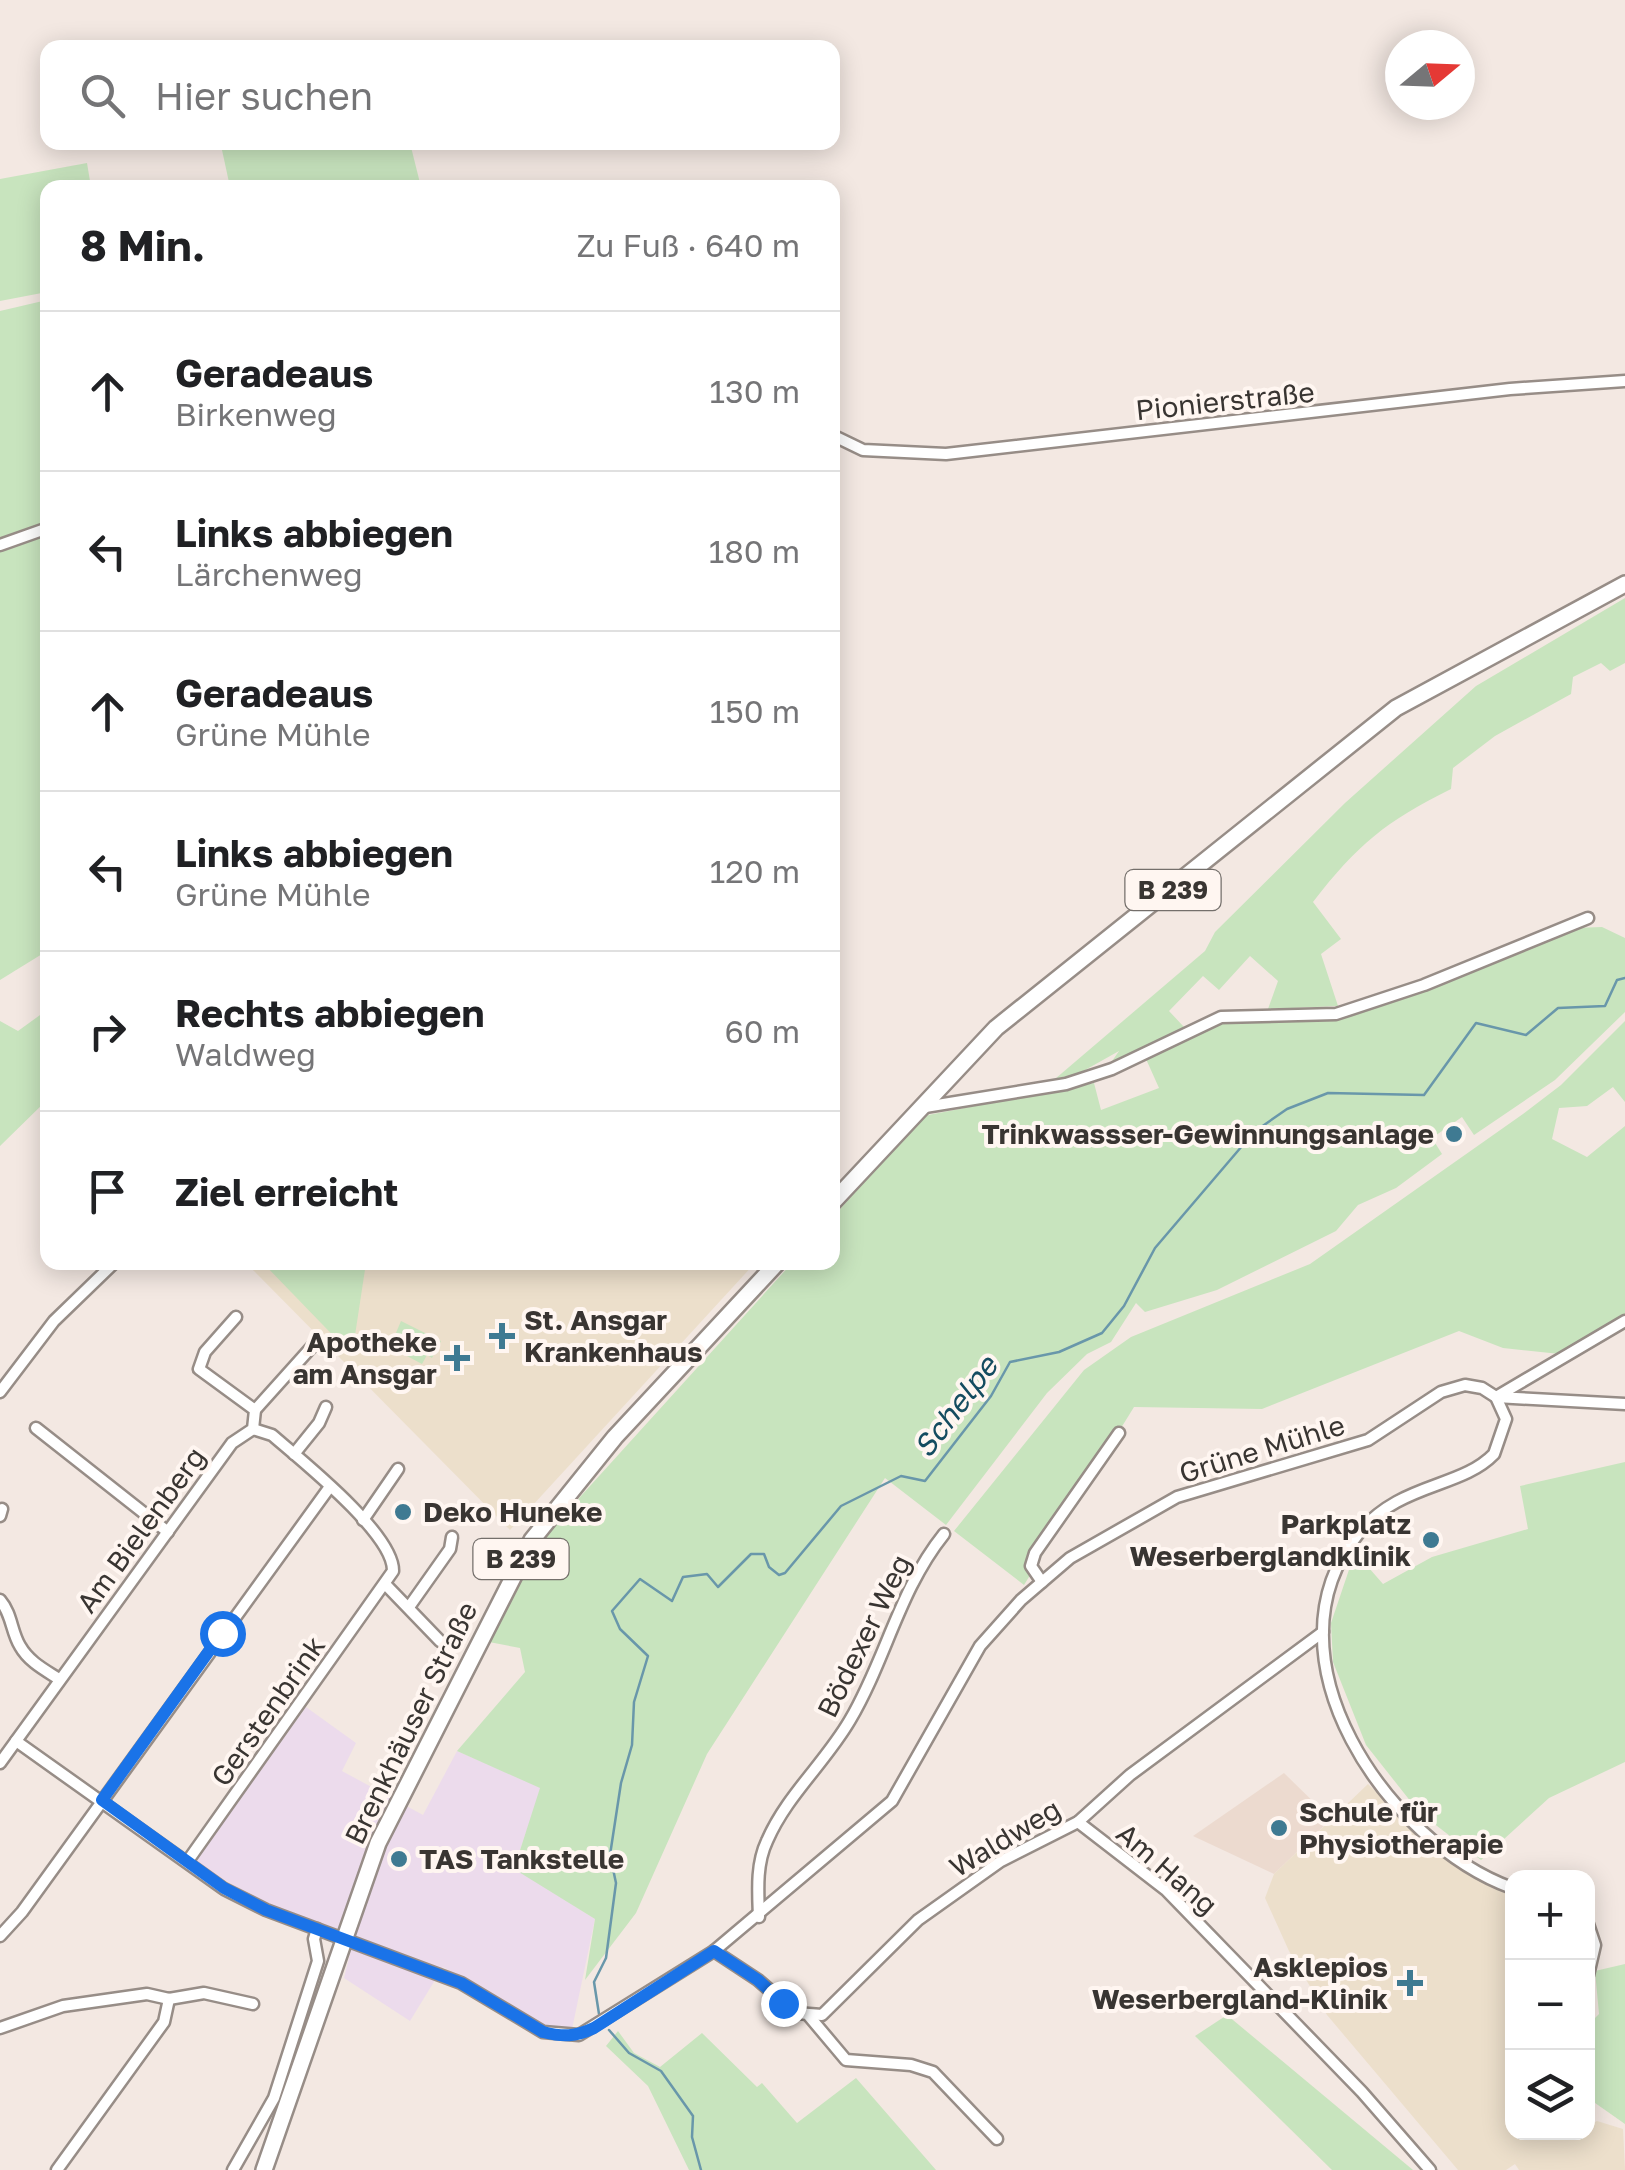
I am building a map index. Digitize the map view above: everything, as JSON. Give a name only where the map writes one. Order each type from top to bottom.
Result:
[{"type":"main road","name":"B 239","points":[[840,1193],[996,1028],[1396,708],[1625,584]]},
{"type":"main road","name":"Brenkhäuser Straße","points":[[264,2170],[392,1812],[532,1540],[616,1437],[771,1270]]},
{"type":"street","name":"Pionierstraße","points":[[840,439],[864,450],[946,454],[1510,389],[1625,381]]},
{"type":"street","points":[[0,545],[40,531]]},
{"type":"street","points":[[918,1108],[1066,1084],[1112,1069],[1221,1017],[1336,1014],[1424,985],[1588,918]]},
{"type":"street","points":[[0,1392],[54,1321],[107,1270]]},
{"type":"street","points":[[236,1318],[205,1352],[199,1368],[254,1410]]},
{"type":"street","points":[[1505,1885],[1485,1876],[1427,1836],[1379,1786],[1355,1750],[1340,1715],[1323,1632],[1330,1584],[1348,1546],[1376,1512],[1494,1454],[1506,1420],[1496,1398],[1625,1322]]},
{"type":"street","points":[[317,1341],[254,1410],[253,1430],[272,1434],[363,1520],[393,1556],[393,1571],[385,1584],[440,1641]]},
{"type":"street","name":"Grüne Mühle","points":[[344,1938],[461,1983],[543,2032],[568,2037],[614,2017],[714,1951],[892,1801],[980,1646],[1042,1582],[1114,1529],[1177,1497],[1348,1448],[1440,1392],[1465,1385],[1482,1388],[1496,1398],[1625,1404]]},
{"type":"street","points":[[294,1454],[319,1424],[326,1407]]},
{"type":"street","points":[[36,1428],[168,1532]]},
{"type":"street","name":"Am Bielenberg","points":[[0,1763],[232,1442],[253,1430]]},
{"type":"street","points":[[1042,1582],[1031,1566],[1035,1553],[1119,1433]]},
{"type":"street","points":[[363,1520],[398,1469]]},
{"type":"street","points":[[0,1936],[330,1488]]},
{"type":"street","name":"Bödexer Weg","points":[[759,1917],[760,1859],[767,1840],[791,1797],[852,1718],[911,1580],[944,1534]]},
{"type":"street","points":[[409,1607],[450,1549],[452,1537]]},
{"type":"street","name":"Gerstenbrink","points":[[187,1862],[385,1584]]},
{"type":"street","points":[[0,1600],[8,1610],[18,1644],[31,1660],[59,1679]]},
{"type":"street","name":"Waldweg","points":[[809,2016],[822,2015],[835,2006],[898,1938],[962,1888],[1001,1862],[1078,1822],[1130,1775],[1323,1632]]},
{"type":"street","points":[[16,1741],[187,1862],[266,1910],[344,1938]]},
{"type":"street","name":"Am Hang","points":[[1078,1822],[1166,1890],[1362,2092],[1430,2170]]},
{"type":"street","points":[[233,2170],[274,2098],[318,1961],[314,1939],[317,1928]]},
{"type":"street","points":[[714,1951],[758,1980],[796,2013],[809,2016],[846,2060],[912,2066],[933,2072],[997,2138]]},
{"type":"street","points":[[0,2028],[94,2000],[147,1994],[169,1999],[204,1993],[252,2004]]},
{"type":"street","points":[[57,2170],[164,2022],[169,1999]]},
{"type":"shaded area","name":"St. Ansgar Krankenhaus","points":[[253,1270],[749,1270],[510,1530]]},
{"type":"shaded area","points":[[306,1707],[356,1743],[342,1771],[423,1815],[457,1751],[541,1788],[514,1868],[595,1919],[572,2029],[547,2026],[443,1967],[410,2021],[344,1978],[354,1938],[269,1907],[195,1862]]},
{"type":"shaded area","points":[[1284,1773],[1331,1819],[1274,1874],[1193,1836]]},
{"type":"shaded area","name":"Asklepios Weserbergland-Klinik","points":[[1368,1784],[1437,1851],[1505,1887],[1505,2140],[1595,2140],[1597,2121],[1623,2129],[1625,2170],[1519,2170],[1515,2164],[1506,2170],[1458,2170],[1327,2015],[1289,1951],[1265,1898],[1274,1874]]},
{"type":"green space","points":[[222,150],[412,150],[419,180],[228,180]]},
{"type":"green space","points":[[87,163],[90,180],[40,180],[40,293],[0,301],[0,179]]},
{"type":"green space","points":[[40,302],[40,955],[0,980],[0,311]]},
{"type":"green space","points":[[1625,598],[1625,663],[1610,671],[1601,663],[1573,677],[1571,694],[1495,736],[1453,768],[1451,789],[1374,836],[1313,902],[1341,939],[1321,954],[1338,1006],[1268,1009],[1278,981],[1250,956],[1219,990],[1203,976],[1169,1011],[1184,1027],[1110,1064],[1119,1051],[1078,1074],[1055,1079],[1205,951],[1215,932],[1345,803],[1476,686]]},
{"type":"green space","points":[[1602,927],[1625,938],[1625,1012],[1555,1080],[1474,1135],[1462,1117],[1432,1138],[1442,1154],[1396,1188],[1358,1205],[1336,1231],[1217,1290],[1145,1312],[1136,1303],[1111,1342],[1087,1354],[1047,1393],[946,1525],[885,1478],[707,1754],[636,1913],[585,1980],[595,1919],[514,1869],[540,1788],[457,1751],[525,1672],[520,1648],[489,1642],[542,1539],[786,1270],[840,1270],[840,1209],[923,1116],[1094,1083],[1101,1110],[1159,1088],[1146,1059],[1222,1023],[1336,1017],[1573,928]]},
{"type":"green space","points":[[40,1015],[40,1107],[0,1146],[0,1021],[18,1031]]},
{"type":"green space","points":[[1625,1021],[1625,1102],[1613,1087],[1587,1106],[1559,1108],[1552,1139],[1587,1157],[1625,1126],[1625,1318],[1560,1354],[1503,1348],[1459,1331],[1262,1409],[1134,1407],[1024,1585],[954,1531],[1084,1370],[1131,1337],[1310,1264],[1561,1085]]},
{"type":"green space","points":[[270,1270],[365,1270],[352,1355]]},
{"type":"green space","points":[[401,1321],[441,1341],[432,1358],[427,1355],[422,1364],[390,1347]]},
{"type":"green space","points":[[1625,1462],[1625,1762],[1549,1798],[1481,1860],[1419,1812],[1366,1745],[1333,1662],[1331,1623],[1355,1552],[1383,1584],[1432,1557],[1528,1529],[1520,1486]]},
{"type":"green space","points":[[1625,1964],[1625,2124],[1595,2103],[1595,2018],[1599,2014],[1595,1971]]},
{"type":"green space","points":[[1227,2015],[1413,2170],[1332,2170],[1195,2036]]},
{"type":"green space","points":[[618,2031],[634,2053],[660,2067],[702,2033],[757,2087],[762,2083],[797,2123],[856,2078],[936,2170],[689,2170],[648,2086],[606,2046]]},
{"type":"waterway","name":"Schelpe","points":[[599,2014],[594,1982],[606,1958],[616,1883],[610,1855],[621,1783],[632,1745],[634,1702],[648,1656],[620,1629],[612,1611],[640,1579],[672,1601],[683,1577],[707,1574],[718,1587],[751,1554],[764,1554],[769,1567],[779,1575],[785,1573],[841,1506],[901,1476],[925,1481],[991,1396],[1010,1362],[1059,1352],[1102,1333],[1124,1306],[1155,1248],[1254,1132],[1287,1109],[1328,1093],[1424,1095],[1476,1023],[1526,1035],[1558,1008],[1605,1006],[1617,980],[1625,978]]},
{"type":"waterway","name":"Schelpe","points":[[609,2030],[629,2053],[661,2071],[693,2116],[692,2137],[701,2170]]},
{"type":"place","name":"Trinkwassser-Gewinnungsanlage","points":[[1454,1134]]},
{"type":"place","name":"St. Ansgar Krankenhaus","points":[[502,1336]]},
{"type":"place","name":"Apotheke am Ansgar","points":[[457,1358]]},
{"type":"place","name":"Deko Huneke","points":[[403,1512]]},
{"type":"place","name":"Parkplatz Weserberglandklinik","points":[[1431,1540]]},
{"type":"place","name":"Schule für Physiotherapie","points":[[1279,1828]]},
{"type":"place","name":"TAS Tankstelle","points":[[399,1859]]},
{"type":"place","name":"Asklepios Weserbergland-Klinik","points":[[1410,1983]]},
{"type":"route","points":[[222,1633],[102,1800],[224,1888],[266,1910],[461,1983],[543,2032],[557,2035],[579,2035],[594,2028],[714,1951],[758,1980],[783,2003]]}]
